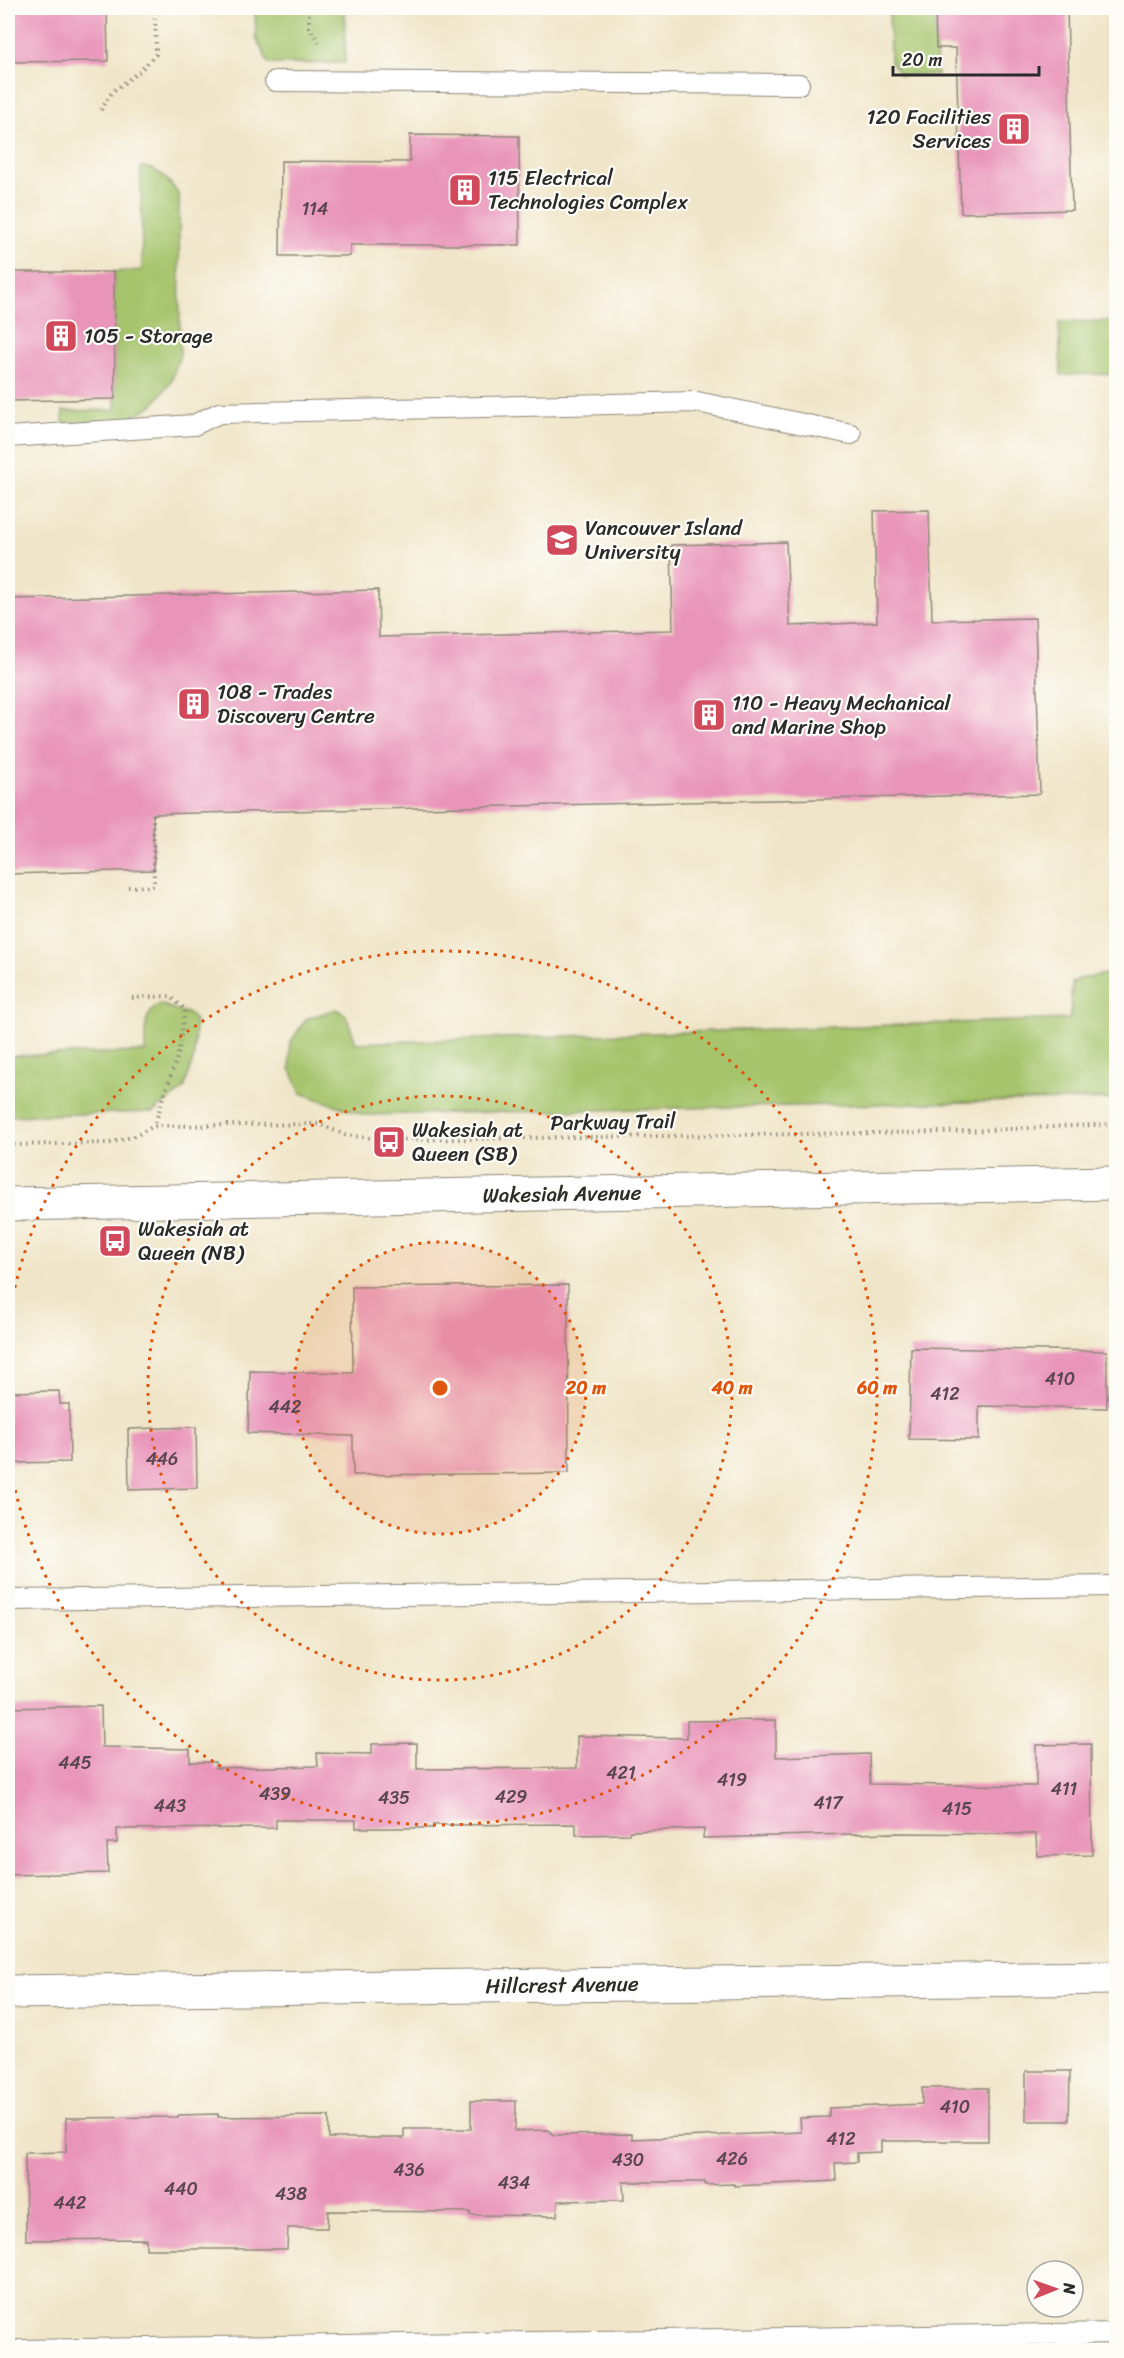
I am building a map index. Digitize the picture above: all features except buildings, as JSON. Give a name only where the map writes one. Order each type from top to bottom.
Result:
[{"type":"main road","name":"Wakesiah Avenue","points":[[8,1204],[1116,1183]]},
{"type":"main road","name":"Hillcrest Avenue","points":[[8,1992],[1116,1978]]},
{"type":"lane","points":[[275,81],[799,84]]},
{"type":"lane","points":[[8,437],[194,425],[219,413],[697,402],[850,434]]},
{"type":"lane","points":[[8,1600],[1116,1586]]},
{"type":"lane","points":[[20,2350],[1116,2333]]},
{"type":"path","points":[[101,110],[112,92],[140,71],[156,54],[154,8]]},
{"type":"path","points":[[128,886],[154,886],[153,814]]},
{"type":"path","points":[[132,998],[170,996],[185,1010],[178,1055],[154,1126]]},
{"type":"path","name":"Parkway Trail","points":[[8,1145],[110,1143],[135,1136],[154,1126],[318,1124],[345,1135],[388,1140],[943,1132],[1116,1124]]},
{"type":"green space","points":[[255,8],[345,8],[345,63],[269,64],[256,38]]},
{"type":"green space","points":[[889,8],[935,8],[937,75],[900,75],[890,60]]},
{"type":"green space","points":[[141,167],[159,173],[168,180],[179,195],[180,355],[171,382],[153,405],[124,422],[63,423],[63,411],[115,410],[114,272],[142,270]]},
{"type":"green space","points":[[1116,321],[1116,374],[1061,375],[1059,322]]},
{"type":"green space","points":[[1116,972],[1116,1099],[363,1115],[301,1093],[290,1068],[290,1043],[306,1019],[336,1009],[346,1015],[356,1043],[1070,1019],[1072,983],[1079,979]]},
{"type":"green space","points":[[159,1004],[189,1014],[195,1021],[194,1057],[184,1089],[153,1112],[8,1116],[8,1056],[145,1052],[147,1020],[149,1014]]},
{"type":"place","name":"120 Facilities Services","points":[[1014,129]]},
{"type":"place","name":"115 Electrical Technologies Complex","points":[[465,190]]},
{"type":"place","name":"105 - Storage","points":[[61,336]]},
{"type":"place","name":"Vancouver Island University","points":[[562,540]]},
{"type":"place","name":"108 - Trades Discovery Centre","points":[[194,704]]},
{"type":"place","name":"110 - Heavy Mechanical and Marine Shop","points":[[709,715]]},
{"type":"place","name":"Wakesiah at Queen (SB)","points":[[389,1142]]},
{"type":"place","name":"Wakesiah at Queen (NB)","points":[[115,1241]]}]
